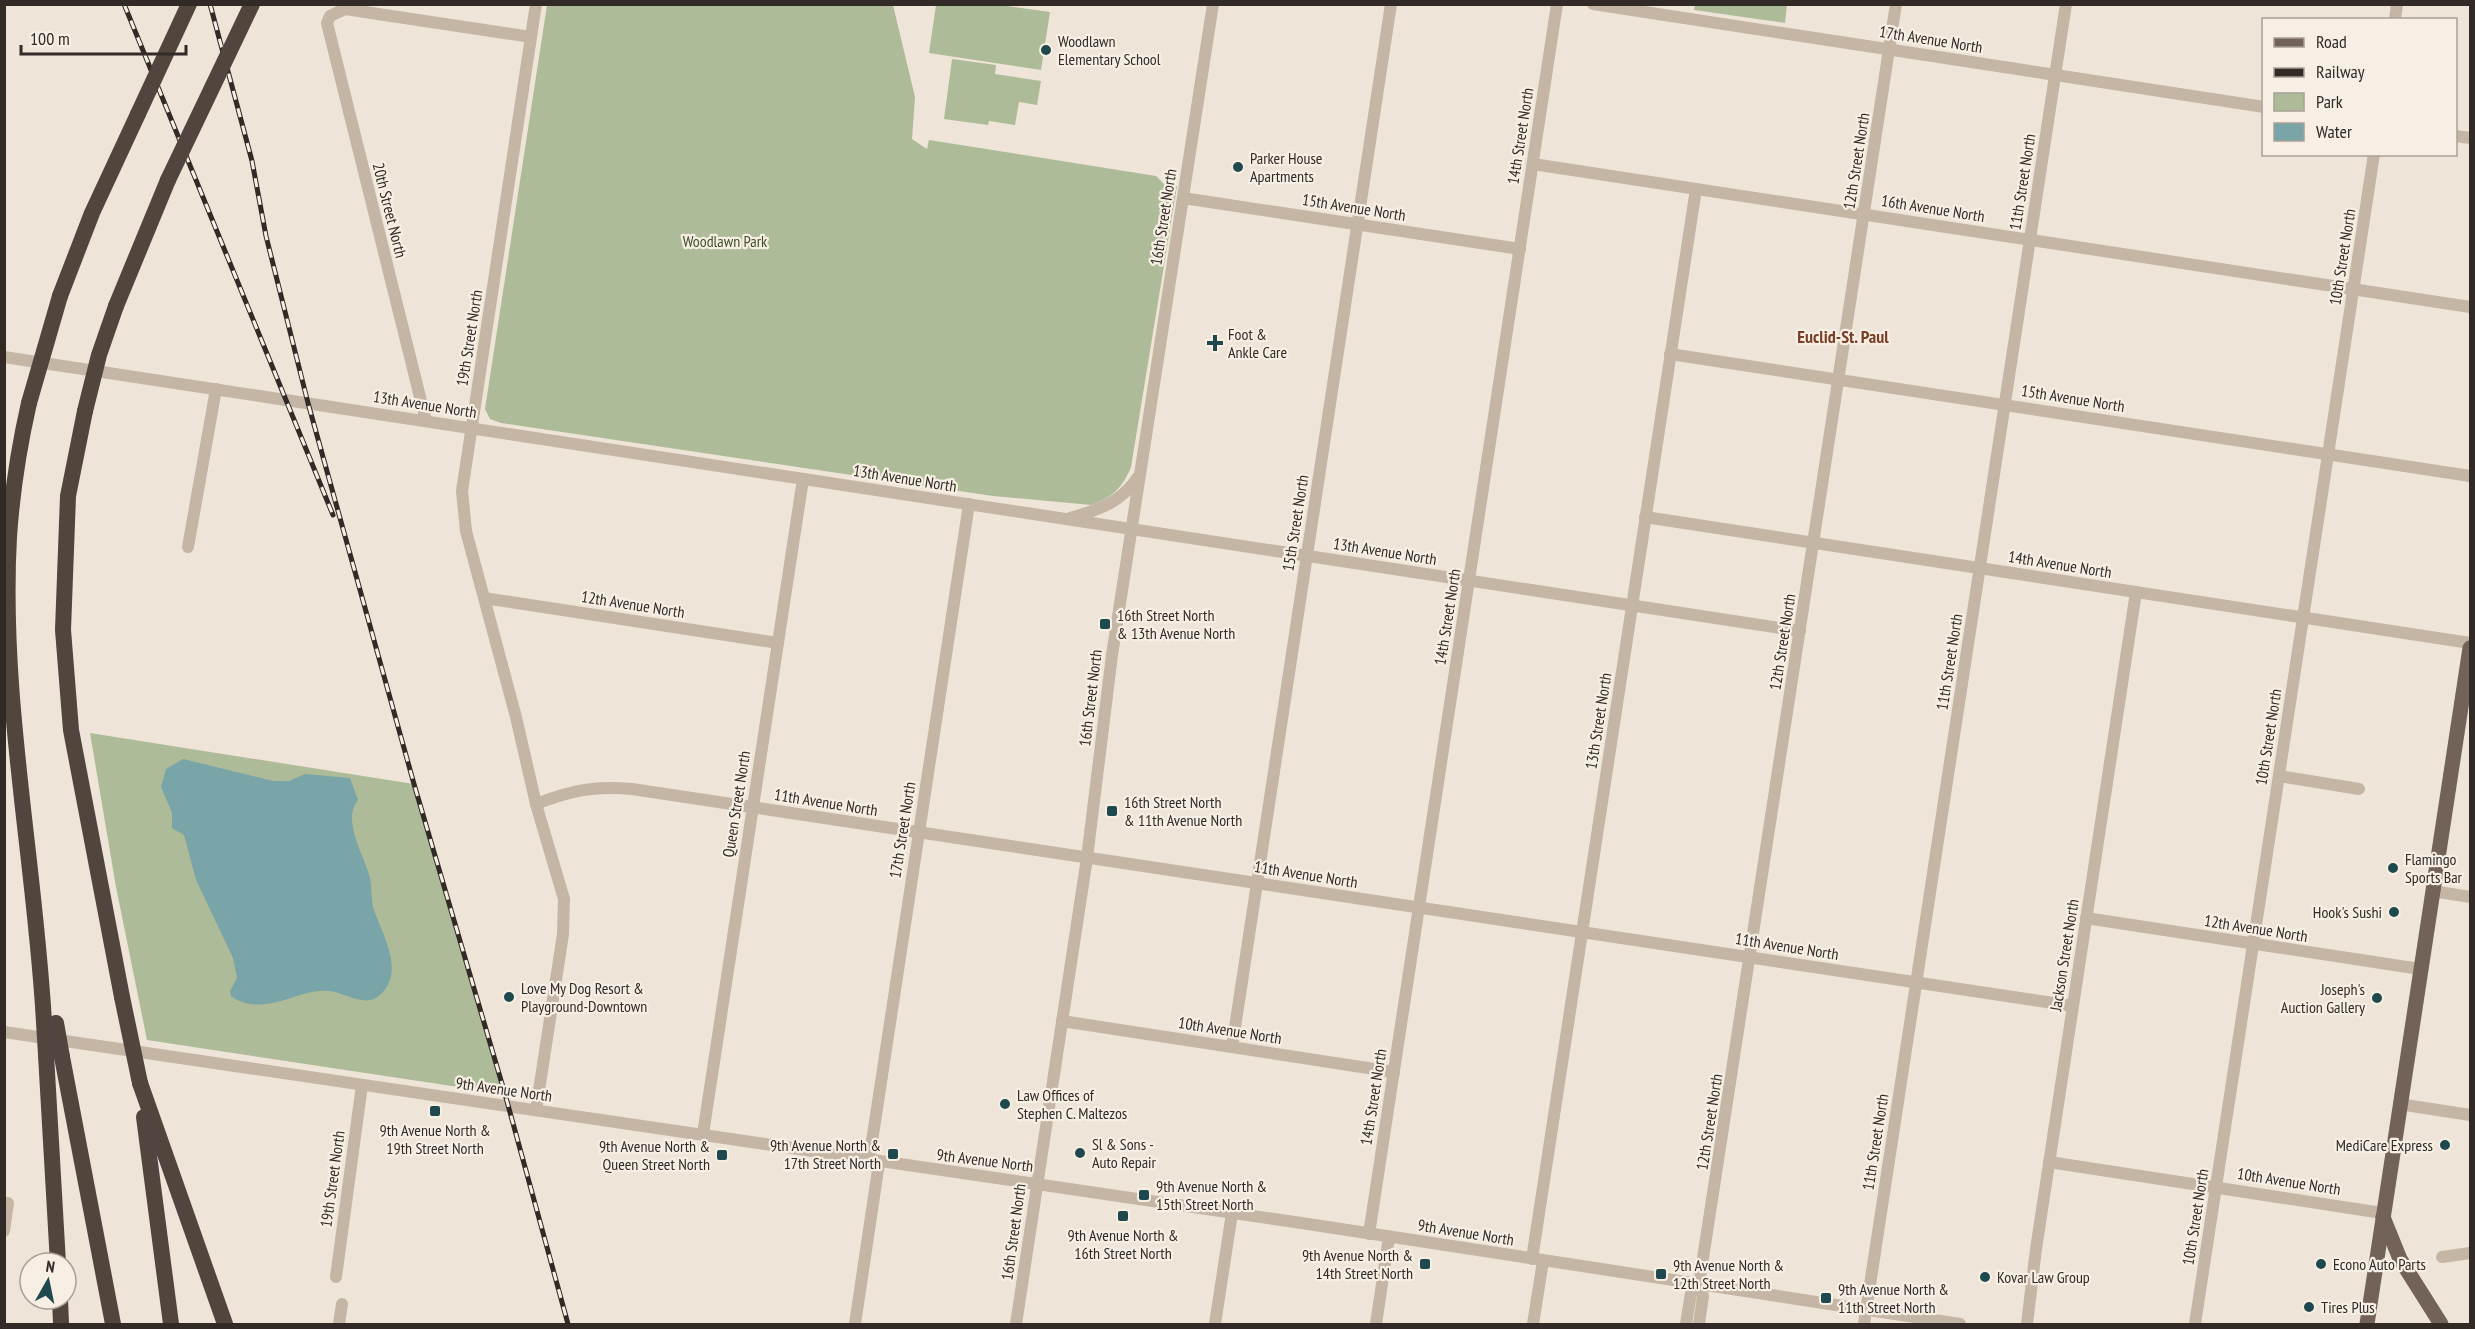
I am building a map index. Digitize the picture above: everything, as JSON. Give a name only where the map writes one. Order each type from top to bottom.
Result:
[{"type":"highway","points":[[58,1251],[54,1056],[18,766],[8,615],[9,539],[13,489],[29,403],[60,296],[92,213],[189,4]]},
{"type":"highway","points":[[171,1324],[140,1083],[71,730],[63,630],[69,496],[85,411],[99,355],[116,306],[168,180],[252,4]]},
{"type":"highway","points":[[54,1056],[104,1267],[113,1324]]},
{"type":"highway","points":[[140,1083],[225,1324]]},
{"type":"highway","points":[[104,1267],[105,1324]]},
{"type":"main road","points":[[2367,1324],[2432,891],[2465,716],[2470,648]]},
{"type":"main road","points":[[2382,1213],[2400,1259],[2441,1324]]},
{"type":"street","name":"19th Street North","points":[[536,4],[462,492],[462,512],[536,804],[561,881],[565,915],[563,934],[536,1110]]},
{"type":"street","name":"16th Street North","points":[[1016,1324],[1087,858],[1112,655],[1213,4]]},
{"type":"street","name":"15th Street North","points":[[1232,1047],[1391,4]]},
{"type":"street","name":"14th Street North","points":[[1369,1234],[1557,4]]},
{"type":"street","name":"17th Avenue North","points":[[1593,4],[2262,107]]},
{"type":"street","name":"12th Street North","points":[[1699,1324],[1703,1296],[1699,1284],[1896,4]]},
{"type":"street","name":"11th Street North","points":[[1864,1324],[2066,4]]},
{"type":"street","name":"20th Street North","points":[[426,421],[328,34],[330,16],[337,10],[345,9],[531,37]]},
{"type":"street","name":"10th Street North","points":[[2195,1324],[2374,156]]},
{"type":"street","name":"16th Avenue North","points":[[1533,164],[2470,307]]},
{"type":"street","name":"13th Street North","points":[[1533,1324],[1538,1260],[1582,932],[1696,189]]},
{"type":"street","name":"15th Avenue North","points":[[1183,198],[1520,249]]},
{"type":"street","name":"15th Avenue North","points":[[1670,354],[2470,476]]},
{"type":"street","name":"13th Avenue North","points":[[4,357],[1800,631]]},
{"type":"street","points":[[188,547],[216,389]]},
{"type":"street","points":[[1066,519],[1114,502],[1126,493],[1140,474]]},
{"type":"street","name":"Queen Street North","points":[[703,1134],[803,479]]},
{"type":"street","name":"17th Street North","points":[[855,1324],[874,1162],[919,832],[969,504]]},
{"type":"street","name":"14th Avenue North","points":[[1646,517],[2470,643]]},
{"type":"street","name":"Jackson Street North","points":[[2027,1324],[2049,1162],[2136,592]]},
{"type":"street","name":"12th Avenue North","points":[[484,598],[778,643]]},
{"type":"street","points":[[2279,776],[2359,789]]},
{"type":"street","name":"11th Avenue North","points":[[536,804],[568,791],[607,787],[2073,1006]]},
{"type":"street","points":[[2432,891],[2470,897]]},
{"type":"street","name":"12th Avenue North","points":[[2086,918],[2420,969]]},
{"type":"street","name":"10th Avenue North","points":[[1062,1021],[1394,1072]]},
{"type":"street","name":"9th Avenue North","points":[[4,1032],[703,1134],[874,1162],[1232,1213],[1960,1324]]},
{"type":"street","name":"19th Street North","points":[[336,1277],[362,1085]]},
{"type":"street","points":[[2399,1104],[2470,1115]]},
{"type":"street","name":"10th Avenue North","points":[[2049,1162],[2382,1213]]},
{"type":"street","points":[[4,1231],[7,1203]]},
{"type":"street","points":[[1215,1324],[1232,1213]]},
{"type":"street","points":[[1376,1324],[1389,1237]]},
{"type":"street","points":[[2442,1257],[2470,1253]]},
{"type":"street","name":"12th Street North","points":[[1686,1324],[1691,1293],[1699,1284]]},
{"type":"street","points":[[339,1324],[342,1304]]},
{"type":"green space","points":[[1695,4],[1787,5],[1785,23],[1694,10]]},
{"type":"green space","name":"Woodlawn Park","points":[[547,5],[893,5],[915,97],[912,139],[927,149],[929,140],[1156,176],[1164,184],[1177,186],[1131,467],[1120,486],[1105,499],[1091,505],[993,496],[501,423],[490,419],[485,409]]},
{"type":"green space","points":[[936,5],[1001,5],[1050,12],[1041,70],[929,53]]},
{"type":"green space","points":[[952,59],[996,65],[995,74],[1041,81],[1037,105],[1019,102],[1015,125],[989,121],[988,125],[944,119]]},
{"type":"green space","points":[[90,733],[414,784],[505,1094],[147,1040],[116,887]]},
{"type":"water","points":[[183,759],[273,781],[289,781],[305,774],[350,778],[358,800],[353,808],[353,828],[370,878],[373,906],[392,964],[388,986],[380,995],[374,999],[361,1000],[334,992],[320,991],[263,1004],[238,1001],[231,996],[230,991],[237,978],[233,958],[196,880],[184,835],[172,828],[172,813],[161,787],[166,769]]},
{"type":"railway","points":[[124,4],[333,515]]},
{"type":"railway","points":[[210,4],[252,161],[266,236],[308,403],[414,784],[505,1094],[568,1324]]},
{"type":"place","name":"Woodlawn Elementary School","points":[[1046,50]]},
{"type":"place","name":"Parker House Apartments","points":[[1238,167]]},
{"type":"place","name":"Foot & Ankle Care","points":[[1215,343]]},
{"type":"place","name":"16th Street North & 13th Avenue North","points":[[1105,624]]},
{"type":"place","name":"16th Street North & 11th Avenue North","points":[[1112,811]]},
{"type":"place","name":"Flamingo Sports Bar","points":[[2393,868]]},
{"type":"place","name":"Hook's Sushi","points":[[2394,912]]},
{"type":"place","name":"Love My Dog Resort & Playground-Downtown","points":[[509,997]]},
{"type":"place","name":"Joseph's Auction Gallery","points":[[2377,998]]},
{"type":"place","name":"Law Offices of Stephen C. Maltezos","points":[[1005,1104]]},
{"type":"place","name":"9th Avenue North & 19th Street North","points":[[435,1111]]},
{"type":"place","name":"MediCare Express","points":[[2445,1145]]},
{"type":"place","name":"Sl & Sons - Auto Repair","points":[[1080,1153]]},
{"type":"place","name":"9th Avenue North & 17th Street North","points":[[893,1154]]},
{"type":"place","name":"9th Avenue North & Queen Street North","points":[[722,1155]]},
{"type":"place","name":"9th Avenue North & 15th Street North","points":[[1144,1195]]},
{"type":"place","name":"9th Avenue North & 16th Street North","points":[[1123,1216]]},
{"type":"place","name":"9th Avenue North & 14th Street North","points":[[1425,1264]]},
{"type":"place","name":"Econo Auto Parts","points":[[2321,1264]]},
{"type":"place","name":"9th Avenue North & 12th Street North","points":[[1661,1274]]},
{"type":"place","name":"Kovar Law Group","points":[[1985,1277]]},
{"type":"place","name":"9th Avenue North & 11th Street North","points":[[1826,1298]]},
{"type":"place","name":"Tires Plus","points":[[2309,1307]]},
{"type":"district","name":"Euclid-St. Paul","points":[[1843,336]]}]
